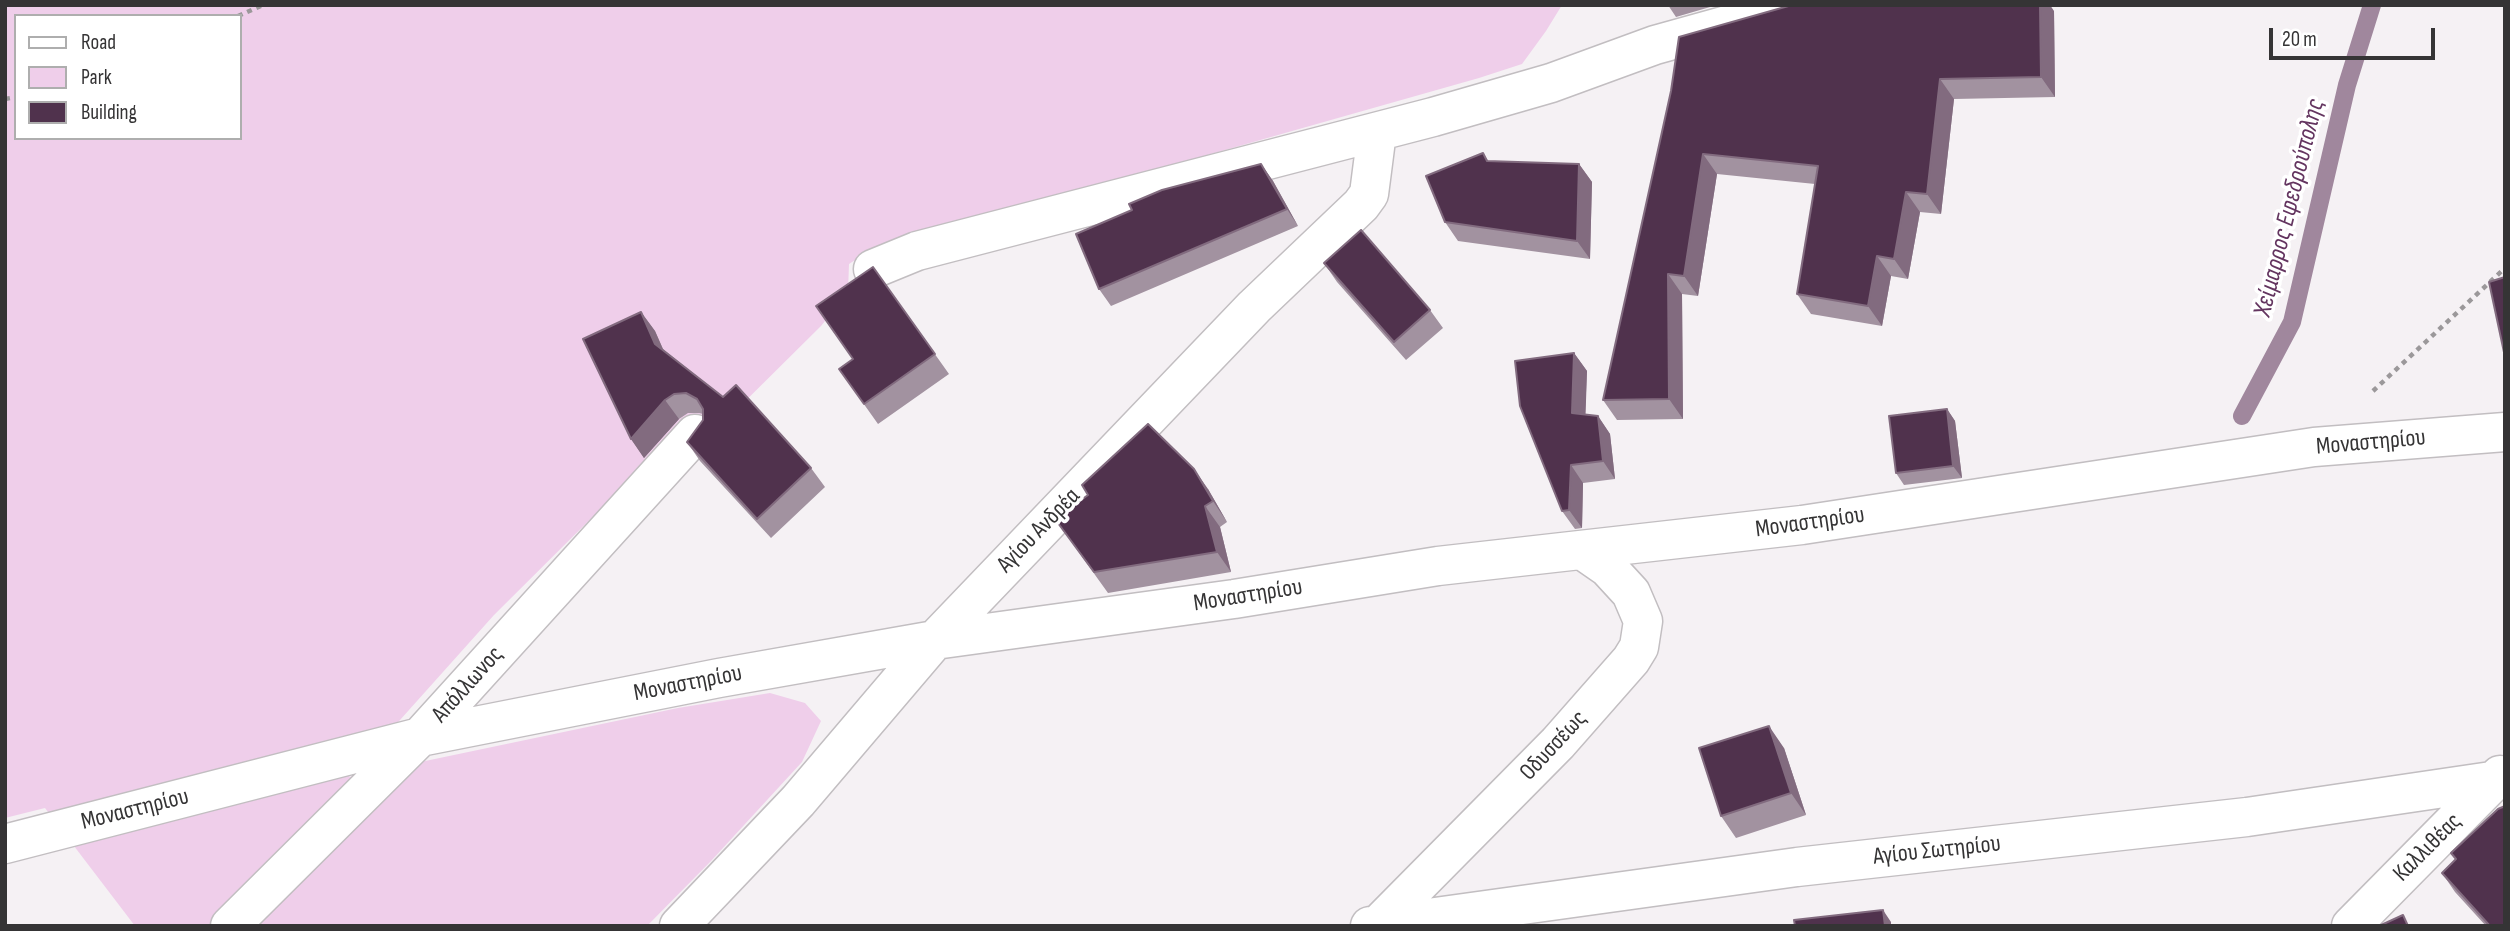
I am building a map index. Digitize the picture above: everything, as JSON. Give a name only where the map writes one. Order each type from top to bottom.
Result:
[{"type":"street","points":[[873,269],[917,251],[1377,132],[1551,82],[1655,45],[1799,5]]},
{"type":"street","name":"Αγίου Ανδρέα","points":[[679,926],[799,801],[935,640],[1254,307],[1361,205],[1369,194],[1377,132]]},
{"type":"street","name":"Μοναστηρίου","points":[[5,844],[420,737],[719,678],[935,640],[1234,599],[1438,566],[1802,525],[2314,447],[2505,432]]},
{"type":"street","name":"Απόλλωνος","points":[[230,926],[420,737],[695,434]]},
{"type":"street","name":"Οδυσσέως","points":[[1375,925],[1558,743],[1631,660],[1639,647],[1643,621],[1631,593],[1608,568],[1582,550]]},
{"type":"street","name":"Αγίου Σωτηρίου","points":[[1375,925],[1797,867],[2247,817],[2501,777]]},
{"type":"street","name":"Καλλιθέας","points":[[2351,926],[2501,777]]},
{"type":"path","points":[[242,14],[263,5]]},
{"type":"path","points":[[2314,447],[2505,268]]},
{"type":"green space","points":[[5,5],[1562,5],[1522,64],[869,251],[849,264],[848,292],[821,326],[705,441],[681,429],[494,615],[349,777],[678,708],[770,693],[805,703],[821,721],[802,762],[647,926],[135,926],[45,808],[5,818]]},
{"type":"building","points":[[1792,5],[2040,5],[2041,77],[1940,79],[1927,194],[1906,192],[1894,259],[1877,256],[1868,306],[1797,294],[1818,166],[1703,154],[1684,276],[1668,274],[1669,399],[1603,400],[1671,91],[1679,37]]},
{"type":"building","points":[[1483,153],[1487,161],[1579,164],[1577,241],[1445,222],[1426,176]]},
{"type":"building","points":[[1261,164],[1287,209],[1099,289],[1076,234],[1132,210],[1129,204],[1162,190]]},
{"type":"building","points":[[1361,230],[1430,310],[1394,342],[1324,263]]},
{"type":"building","points":[[873,267],[935,354],[864,404],[839,369],[853,359],[816,306]]},
{"type":"building","points":[[2505,277],[2505,357],[2489,282]]},
{"type":"building","points":[[641,312],[655,344],[723,397],[736,385],[811,468],[757,519],[687,442],[703,420],[703,409],[697,399],[686,393],[674,394],[665,400],[631,439],[583,339]]},
{"type":"building","points":[[1574,353],[1572,413],[1598,416],[1603,461],[1571,465],[1569,510],[1562,511],[1520,406],[1515,361]]},
{"type":"building","points":[[1947,409],[1953,466],[1896,473],[1889,416]]},
{"type":"building","points":[[1148,424],[1194,469],[1213,501],[1205,506],[1217,552],[1094,572],[1055,519],[1088,495],[1082,485]]},
{"type":"building","points":[[1769,726],[1791,793],[1721,816],[1699,748]]},
{"type":"building","points":[[2505,806],[2505,926],[2490,926],[2442,873],[2456,859],[2451,853],[2498,809]]},
{"type":"building","points":[[1883,910],[1885,926],[1795,926],[1794,920]]},
{"type":"building","points":[[2403,915],[2408,926],[2379,926]]},
{"type":"waterway","name":"Χείμαρρος Εφεδρούπολης","points":[[2242,416],[2292,322],[2347,85],[2372,5]]}]
